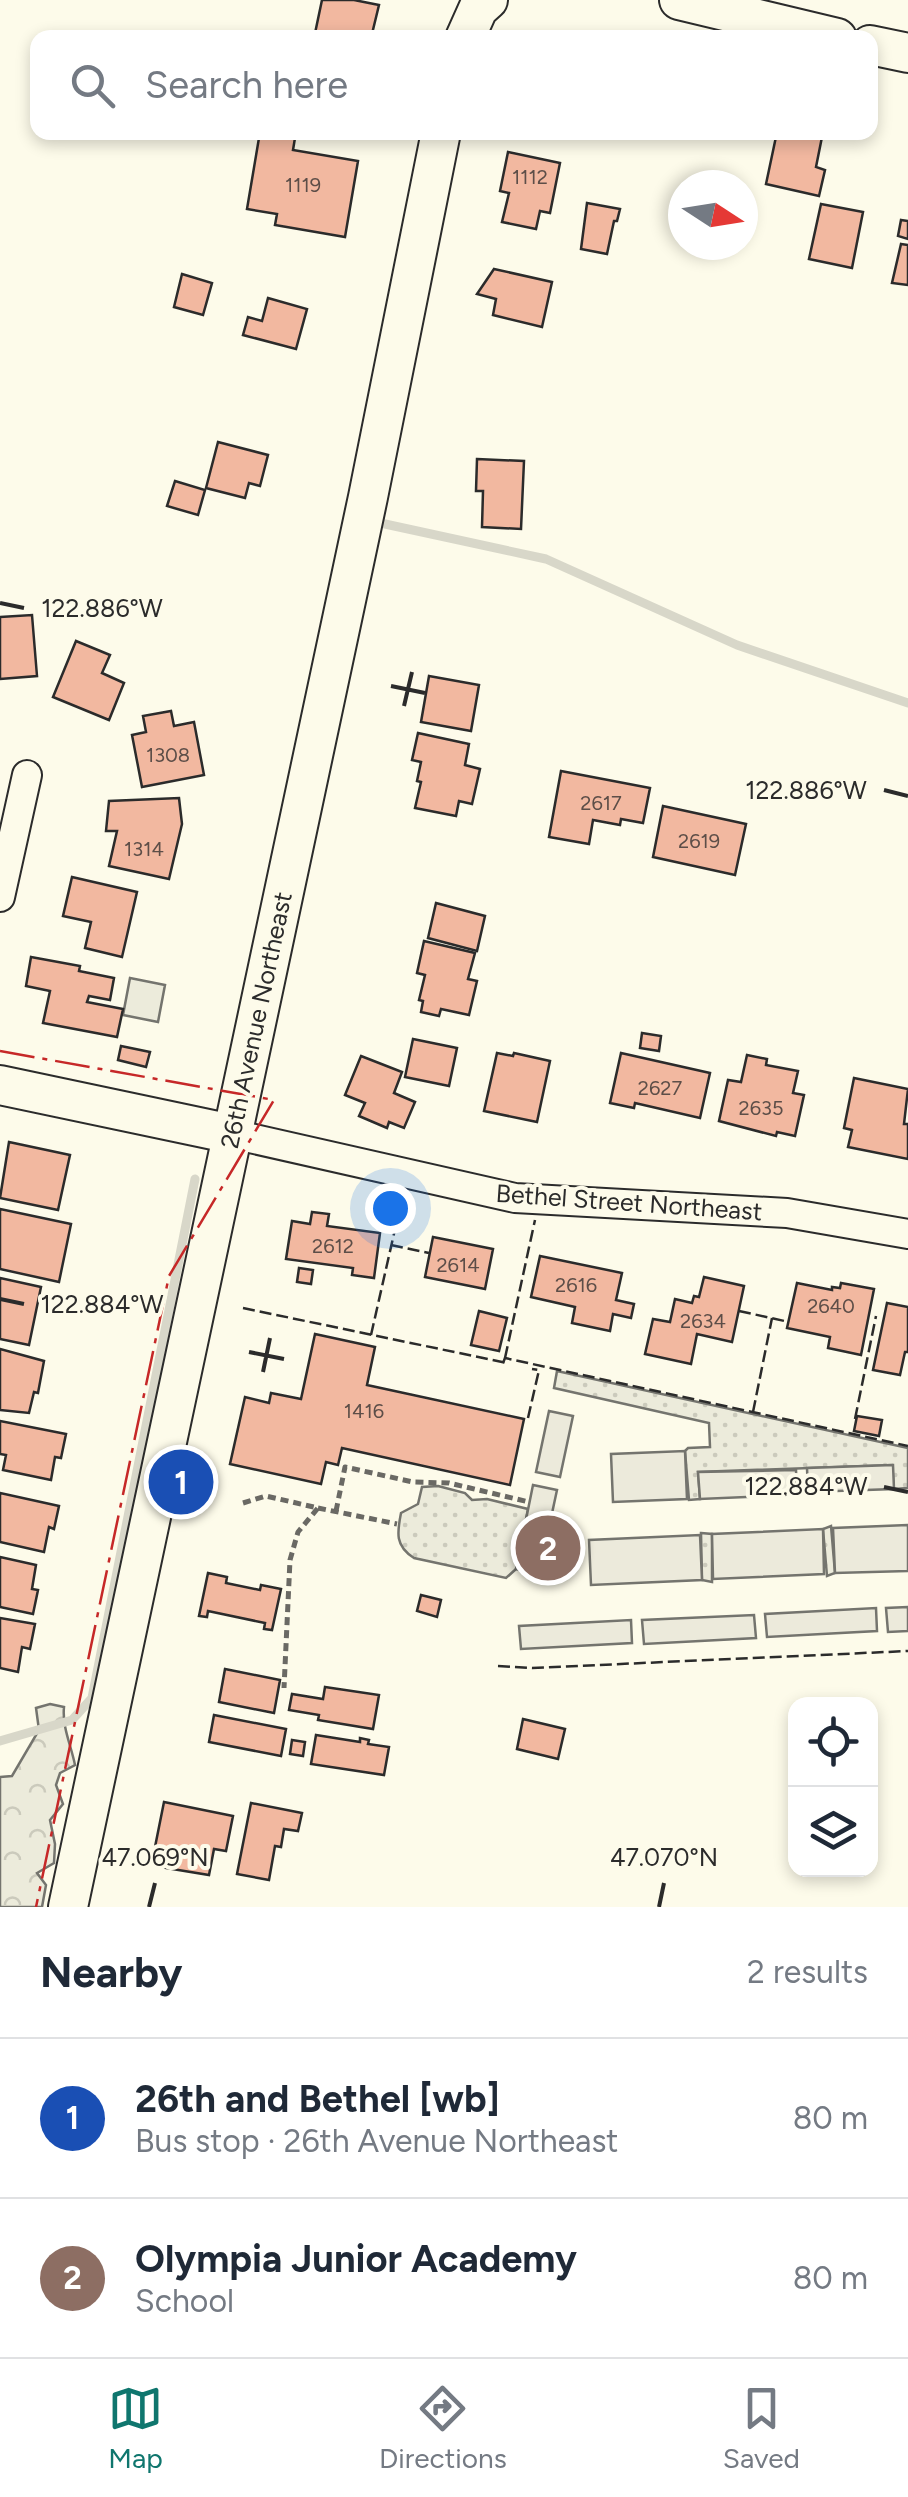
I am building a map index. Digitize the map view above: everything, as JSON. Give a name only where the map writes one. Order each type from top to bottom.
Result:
[{"type":"street","points":[[469,30],[478,9],[488,0]]},
{"type":"street","points":[[679,0],[803,30]]},
{"type":"street","points":[[878,47],[908,54]]},
{"type":"street","name":"26th Avenue Northeast","points":[[68,1907],[439,140]]},
{"type":"street","points":[[0,897],[27,775]]},
{"type":"street","name":"Bethel Street Northeast","points":[[0,1085],[515,1198],[787,1213],[908,1234]]},
{"type":"path","points":[[336,1512],[345,1467],[413,1482],[449,1483],[529,1502]]},
{"type":"path","points":[[243,1503],[266,1496],[397,1524]]},
{"type":"path","points":[[284,1688],[290,1560],[298,1532],[318,1508]]},
{"type":"green space","points":[[130,978],[165,985],[158,1022],[123,1015]]},
{"type":"green space","points":[[557,1371],[908,1448],[908,1488],[894,1489],[892,1465],[698,1472],[700,1499],[689,1500],[685,1451],[710,1447],[709,1423],[554,1388]]},
{"type":"green space","points":[[438,1486],[465,1493],[472,1500],[487,1499],[528,1509],[516,1569],[506,1578],[414,1558],[403,1549],[398,1533],[401,1513],[418,1504],[422,1487]]},
{"type":"green space","points":[[831,1526],[835,1573],[827,1576],[823,1529]]},
{"type":"green space","points":[[701,1533],[712,1534],[712,1582],[702,1580]]},
{"type":"green space","points":[[50,1704],[64,1707],[75,1765],[60,1773],[56,1785],[63,1804],[50,1820],[54,1863],[37,1873],[46,1885],[42,1907],[0,1907],[0,1777],[12,1776],[39,1730],[36,1708]]},
{"type":"shaded area","points":[[549,1411],[573,1416],[560,1477],[536,1472]]},
{"type":"shaded area","points":[[685,1451],[687,1499],[613,1502],[611,1454]]},
{"type":"shaded area","points":[[893,1465],[894,1489],[808,1492],[807,1468]]},
{"type":"shaded area","points":[[796,1470],[797,1495],[700,1499],[698,1472]]},
{"type":"shaded area","points":[[533,1485],[557,1490],[539,1574],[516,1569]]},
{"type":"shaded area","points":[[908,1525],[908,1571],[835,1573],[833,1528]]},
{"type":"shaded area","points":[[823,1529],[824,1574],[713,1579],[712,1534]]},
{"type":"shaded area","points":[[700,1535],[702,1580],[591,1585],[589,1540]]},
{"type":"shaded area","points":[[908,1607],[908,1631],[888,1632],[886,1608]]},
{"type":"shaded area","points":[[876,1608],[877,1631],[767,1637],[765,1614]]},
{"type":"shaded area","points":[[754,1615],[756,1638],[644,1644],[642,1620]]},
{"type":"shaded area","points":[[631,1620],[632,1643],[521,1649],[519,1626]]},
{"type":"building","points":[[322,0],[379,5],[373,30],[316,30]]},
{"type":"building","points":[[259,140],[295,140],[293,150],[358,161],[345,237],[275,225],[277,214],[247,209]]},
{"type":"building","points":[[775,140],[821,140],[816,167],[825,170],[819,196],[766,184]]},
{"type":"building","points":[[508,152],[560,163],[550,213],[540,211],[536,229],[502,222],[509,193],[500,191]]},
{"type":"building","points":[[587,203],[620,209],[607,254],[581,249]]},
{"type":"building","points":[[821,204],[863,212],[852,268],[809,259]]},
{"type":"building","points":[[901,220],[908,221],[908,239],[898,236]]},
{"type":"building","points":[[901,244],[908,245],[908,285],[892,283]]},
{"type":"building","points":[[494,269],[552,282],[542,327],[493,315],[496,299],[477,294]]},
{"type":"building","points":[[182,274],[212,283],[203,315],[174,307]]},
{"type":"building","points":[[268,298],[307,309],[296,349],[243,335],[248,317],[262,321]]},
{"type":"building","points":[[218,442],[268,455],[260,486],[249,483],[245,498],[206,488]]},
{"type":"building","points":[[477,459],[524,461],[521,529],[482,527],[483,491],[476,491]]},
{"type":"building","points":[[175,481],[205,490],[198,515],[167,506]]},
{"type":"building","points":[[32,615],[37,676],[0,679],[0,617]]},
{"type":"building","points":[[76,641],[110,655],[102,673],[124,683],[109,720],[53,697]]},
{"type":"building","points":[[429,676],[479,685],[471,731],[421,722]]},
{"type":"building","points":[[171,711],[174,726],[194,722],[204,775],[142,787],[132,735],[146,732],[143,716]]},
{"type":"building","points":[[418,733],[469,744],[465,765],[480,769],[472,804],[459,801],[456,816],[415,808],[421,782],[417,781],[421,762],[412,760]]},
{"type":"building","points":[[561,771],[650,788],[643,823],[621,819],[620,825],[593,820],[589,844],[549,837]]},
{"type":"building","points":[[179,798],[182,824],[169,879],[109,866],[117,831],[106,831],[109,801]]},
{"type":"building","points":[[663,806],[746,824],[735,875],[653,857]]},
{"type":"building","points":[[72,877],[137,892],[122,957],[85,948],[91,922],[63,916]]},
{"type":"building","points":[[436,903],[485,916],[477,951],[428,938]]},
{"type":"building","points":[[424,941],[475,953],[468,979],[477,981],[469,1015],[441,1009],[439,1016],[421,1012],[423,1001],[419,1000],[425,975],[417,973]]},
{"type":"building","points":[[31,957],[80,966],[79,971],[114,978],[110,1000],[89,996],[87,1002],[123,1009],[117,1037],[43,1023],[50,991],[26,986]]},
{"type":"building","points":[[642,1033],[661,1036],[659,1051],[640,1048]]},
{"type":"building","points":[[413,1039],[457,1048],[449,1086],[405,1077]]},
{"type":"building","points":[[121,1046],[150,1052],[146,1067],[118,1060]]},
{"type":"building","points":[[497,1053],[550,1061],[537,1122],[484,1111]]},
{"type":"building","points":[[621,1053],[710,1073],[700,1118],[635,1103],[634,1108],[610,1103]]},
{"type":"building","points":[[747,1055],[767,1059],[766,1065],[798,1071],[793,1093],[804,1095],[795,1136],[777,1132],[776,1136],[719,1121],[728,1080],[741,1082]]},
{"type":"building","points":[[361,1056],[402,1072],[394,1093],[415,1102],[404,1128],[389,1122],[387,1128],[359,1116],[365,1103],[345,1095]]},
{"type":"building","points":[[854,1078],[908,1089],[904,1124],[908,1124],[908,1159],[848,1147],[852,1130],[844,1128]]},
{"type":"building","points":[[9,1142],[70,1155],[58,1210],[0,1198]]},
{"type":"building","points":[[0,1209],[71,1224],[59,1282],[0,1269]]},
{"type":"building","points":[[312,1212],[329,1214],[327,1226],[380,1233],[374,1278],[352,1275],[353,1268],[286,1259],[292,1221],[310,1224]]},
{"type":"building","points":[[433,1237],[493,1249],[485,1289],[425,1277]]},
{"type":"building","points":[[540,1256],[622,1273],[616,1300],[634,1304],[631,1318],[613,1314],[610,1331],[572,1323],[575,1307],[531,1297]]},
{"type":"building","points":[[299,1268],[313,1270],[311,1284],[297,1282]]},
{"type":"building","points":[[704,1277],[744,1286],[732,1342],[697,1334],[691,1364],[645,1354],[653,1319],[670,1322],[675,1299],[692,1303],[694,1296],[699,1297]]},
{"type":"building","points":[[0,1278],[41,1287],[29,1345],[0,1339]]},
{"type":"building","points":[[797,1283],[832,1290],[840,1288],[841,1283],[874,1289],[861,1355],[828,1348],[830,1337],[787,1328]]},
{"type":"building","points":[[887,1303],[908,1307],[908,1352],[900,1375],[873,1370]]},
{"type":"building","points":[[479,1311],[507,1318],[499,1351],[471,1345]]},
{"type":"building","points":[[315,1334],[375,1347],[367,1385],[524,1419],[510,1485],[342,1448],[338,1465],[326,1462],[321,1484],[230,1464],[245,1397],[269,1403],[271,1393],[301,1399]]},
{"type":"building","points":[[0,1349],[44,1361],[38,1393],[34,1392],[29,1413],[0,1410]]},
{"type":"building","points":[[857,1416],[882,1420],[879,1436],[854,1431]]},
{"type":"building","points":[[0,1421],[66,1434],[61,1458],[55,1457],[51,1480],[3,1470],[6,1455],[0,1454]]},
{"type":"building","points":[[0,1493],[59,1506],[44,1552],[0,1542]]},
{"type":"building","points":[[0,1557],[36,1565],[32,1589],[38,1590],[33,1614],[0,1607]]},
{"type":"building","points":[[208,1573],[227,1577],[226,1583],[260,1590],[261,1585],[281,1589],[272,1630],[264,1629],[265,1623],[208,1611],[207,1617],[199,1616]]},
{"type":"building","points":[[421,1595],[441,1600],[437,1617],[417,1611]]},
{"type":"building","points":[[0,1618],[35,1624],[30,1649],[22,1647],[18,1672],[0,1668]]},
{"type":"building","points":[[225,1669],[280,1680],[274,1713],[219,1702]]},
{"type":"building","points":[[325,1687],[379,1695],[373,1729],[318,1720],[319,1715],[289,1710],[292,1694],[323,1699]]},
{"type":"building","points":[[214,1715],[286,1729],[281,1756],[209,1742]]},
{"type":"building","points":[[523,1719],[565,1729],[558,1759],[517,1749]]},
{"type":"building","points":[[316,1735],[360,1742],[360,1738],[369,1740],[368,1744],[389,1747],[384,1775],[311,1764]]},
{"type":"building","points":[[292,1740],[305,1742],[303,1756],[290,1754]]},
{"type":"building","points":[[164,1802],[233,1816],[226,1851],[214,1849],[209,1875],[160,1867],[163,1853],[154,1852]]},
{"type":"building","points":[[251,1803],[302,1813],[298,1831],[284,1829],[281,1847],[275,1846],[269,1880],[237,1874]]},
{"type":"waterway","points":[[385,524],[546,559],[737,645],[908,703]]},
{"type":"waterway","points":[[0,1741],[72,1720],[92,1698],[195,1179]]},
{"type":"fence","points":[[371,1335],[403,1194]]},
{"type":"fence","points":[[505,1358],[535,1220]]},
{"type":"fence","points":[[391,1245],[429,1253]]},
{"type":"fence","points":[[243,1308],[507,1363]]},
{"type":"fence","points":[[739,1311],[789,1322]]},
{"type":"fence","points":[[855,1419],[876,1316]]},
{"type":"fence","points":[[753,1412],[772,1318]]},
{"type":"fence","points":[[503,1363],[505,1358],[908,1446]]},
{"type":"fence","points":[[528,1418],[539,1370],[532,1369]]},
{"type":"fence","points":[[498,1666],[532,1668],[908,1651]]},
{"type":"power","points":[[0,1051],[274,1100],[169,1276],[36,1907]]},
{"type":"place","name":"26th and Bethel [wb]","points":[[181,1482]]},
{"type":"place","name":"Olympia Junior Academy","points":[[548,1548]]}]
